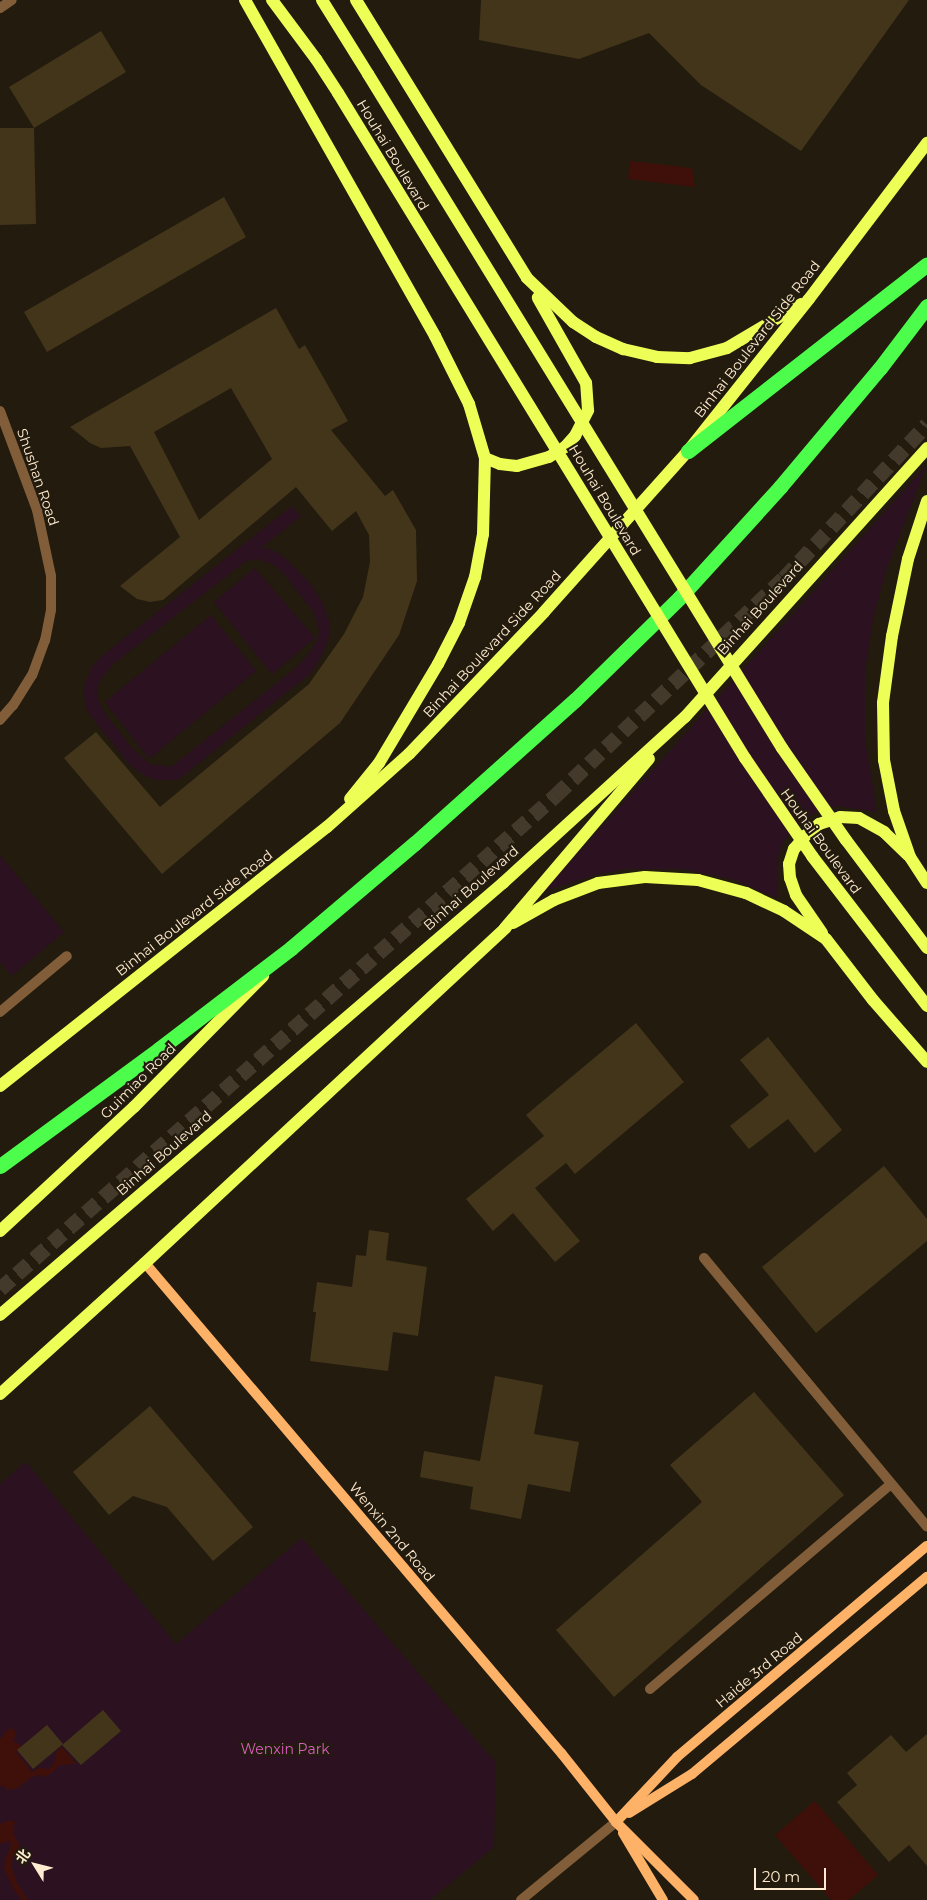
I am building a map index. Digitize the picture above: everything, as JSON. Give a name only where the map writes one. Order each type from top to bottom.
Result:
[{"type":"highway","points":[[688,451],[927,264]]},
{"type":"highway","points":[[0,1166],[159,1049],[291,948],[415,843],[575,700],[680,597],[780,487],[880,368],[927,306]]},
{"type":"main road","points":[[245,0],[435,336],[470,404],[485,458],[483,534],[475,577],[459,623],[438,664],[379,763],[327,827]]},
{"type":"main road","name":"Houhai Boulevard","points":[[272,0],[312,53],[338,93],[745,758],[828,877],[927,1006]]},
{"type":"main road","name":"Houhai Boulevard","points":[[322,0],[782,748],[846,840],[927,948]]},
{"type":"main road","points":[[356,0],[527,278],[586,383],[588,410],[575,436],[565,447],[549,457],[517,466],[500,464],[485,458]]},
{"type":"main road","name":"Binhai Boulevard Side Road","points":[[0,1086],[327,827],[410,754],[544,612],[688,451],[809,299],[927,143]]},
{"type":"main road","points":[[527,278],[553,305],[596,337],[623,349],[657,357],[690,358],[727,348],[809,299]]},
{"type":"main road","name":"Binhai Boulevard","points":[[0,1315],[503,883],[685,718],[927,448]]},
{"type":"main road","points":[[910,857],[894,810],[884,760],[883,703],[892,636],[908,559],[927,501]]},
{"type":"main road","points":[[0,1394],[145,1263],[504,928],[685,718]]},
{"type":"main road","points":[[927,883],[910,857],[884,832],[859,818],[840,816],[819,824],[794,849],[789,864],[790,878],[796,895],[826,939],[873,1000],[927,1062]]},
{"type":"main road","points":[[504,928],[554,900],[598,883],[645,877],[698,880],[746,893],[784,911],[826,939]]},
{"type":"main road","name":"Guimiao Road","points":[[0,1231],[134,1108],[291,948]]},
{"type":"street","points":[[0,8],[12,0]]},
{"type":"street","name":"Shushan Road","points":[[0,411],[37,510],[52,576],[51,610],[45,640],[32,675],[13,705],[0,720]]},
{"type":"street","points":[[0,1012],[67,956]]},
{"type":"street","points":[[704,1258],[927,1527]]},
{"type":"street","name":"Wenxin 2nd Road","points":[[145,1263],[526,1711],[616,1822],[694,1900]]},
{"type":"street","points":[[650,1689],[891,1484]]},
{"type":"street","name":"Haide 3rd Road","points":[[616,1822],[677,1757],[927,1546]]},
{"type":"street","name":"Haide 3rd Road","points":[[520,1900],[616,1822],[692,1774],[927,1577]]},
{"type":"street","name":"Wenxin 2nd Road","points":[[616,1822],[663,1900]]},
{"type":"green space","points":[[927,465],[886,571],[873,619],[865,671],[865,740],[877,812],[839,806],[814,813],[797,826],[784,841],[778,857],[777,898],[731,879],[680,869],[626,869],[595,875],[544,891]]},
{"type":"green space","points":[[292,506],[301,516],[260,549],[268,548],[283,556],[308,581],[322,601],[330,624],[330,633],[323,654],[311,673],[178,780],[156,780],[142,774],[129,764],[87,711],[83,690],[91,668],[103,655]],"holes":[[[258,559],[274,565],[283,573],[314,613],[319,629],[318,638],[312,649],[297,667],[171,767],[150,764],[132,748],[107,716],[99,703],[97,693],[99,682],[112,665],[246,561]]]},
{"type":"green space","points":[[255,568],[315,638],[272,674],[214,602]]},
{"type":"green space","points":[[211,615],[256,671],[149,759],[105,702]]},
{"type":"green space","points":[[0,855],[64,932],[12,976],[0,962]]},
{"type":"green space","name":"Wenxin Park","points":[[26,1462],[176,1644],[302,1538],[496,1763],[494,1847],[430,1900],[0,1900],[0,1484]]},
{"type":"shaded area","points":[[630,161],[692,168],[695,187],[628,179]]},
{"type":"shaded area","points":[[8,1729],[14,1729],[16,1735],[13,1741],[22,1746],[16,1752],[32,1772],[38,1768],[49,1769],[54,1764],[56,1752],[62,1747],[76,1764],[59,1765],[53,1772],[44,1777],[40,1775],[31,1777],[18,1788],[7,1790],[4,1785],[0,1787],[0,1739]]},
{"type":"shaded area","points":[[815,1801],[878,1875],[849,1900],[831,1900],[775,1835]]},
{"type":"shaded area","points":[[10,1820],[15,1822],[13,1833],[20,1847],[13,1856],[11,1865],[16,1881],[28,1900],[22,1900],[13,1888],[4,1869],[11,1845],[9,1841],[0,1844],[0,1824]]},
{"type":"building","points":[[481,0],[909,0],[801,151],[701,85],[649,33],[579,59],[479,40]]},
{"type":"building","points":[[101,31],[126,72],[34,128],[9,87]]},
{"type":"building","points":[[0,128],[34,128],[36,224],[0,225]]},
{"type":"building","points":[[224,197],[246,237],[47,352],[24,312]]},
{"type":"building","points":[[276,308],[299,349],[305,345],[348,421],[331,430],[385,496],[393,490],[416,530],[417,581],[399,635],[340,723],[162,874],[64,758],[96,732],[160,807],[309,684],[344,634],[363,597],[370,562],[369,535],[356,511],[332,531],[296,487],[163,600],[150,602],[137,599],[120,586],[180,537],[130,446],[101,448],[90,443],[70,427]],"holes":[[[231,388],[272,459],[199,520],[154,432]]]},
{"type":"building","points":[[636,1023],[684,1082],[575,1174],[566,1163],[535,1188],[580,1241],[555,1262],[513,1213],[493,1231],[466,1199],[544,1136],[526,1115]]},
{"type":"building","points":[[768,1037],[842,1130],[815,1153],[788,1119],[749,1149],[730,1126],[769,1095],[740,1060]]},
{"type":"building","points":[[884,1166],[927,1219],[927,1241],[816,1333],[762,1267]]},
{"type":"building","points":[[369,1230],[389,1233],[386,1260],[427,1267],[418,1336],[393,1332],[388,1371],[310,1361],[316,1312],[313,1312],[317,1282],[352,1287],[356,1255],[366,1256]]},
{"type":"building","points":[[495,1376],[543,1385],[534,1434],[579,1442],[570,1492],[528,1484],[521,1519],[470,1509],[473,1487],[420,1477],[424,1451],[480,1461]]},
{"type":"building","points":[[754,1392],[844,1495],[614,1697],[556,1630],[702,1502],[670,1465]]},
{"type":"building","points":[[150,1406],[253,1527],[213,1561],[167,1507],[133,1496],[109,1515],[73,1472]]},
{"type":"building","points":[[103,1710],[121,1731],[81,1765],[62,1745]]},
{"type":"building","points":[[47,1725],[63,1744],[33,1769],[17,1750]]},
{"type":"building","points":[[927,1734],[927,1866],[909,1845],[889,1862],[837,1802],[857,1785],[847,1773],[891,1735],[906,1752]]},
{"type":"tunnel","points":[[0,1289],[556,795],[784,578],[927,424]]}]
